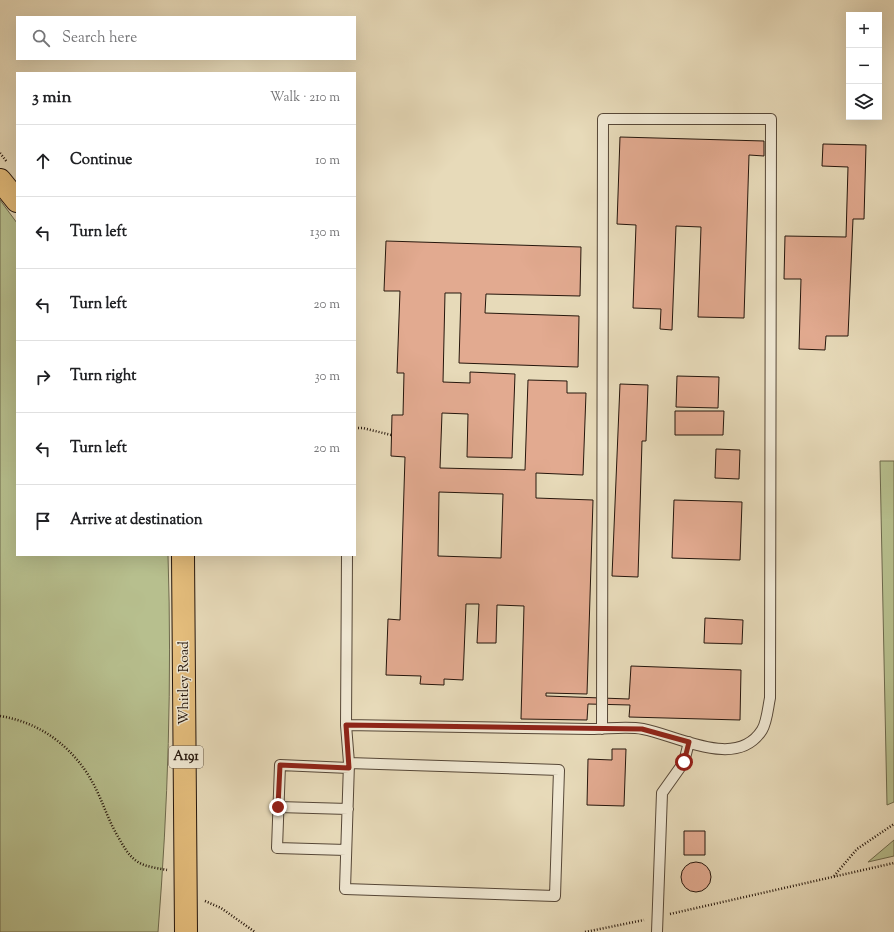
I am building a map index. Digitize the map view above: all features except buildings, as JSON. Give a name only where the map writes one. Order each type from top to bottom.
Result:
[{"type":"main road","points":[[0,180],[16,201]]},
{"type":"main road","name":"Whitley Road","points":[[183,556],[187,894],[186,932]]},
{"type":"lane","points":[[346,725],[602,729],[642,729],[721,751],[749,745],[763,730],[770,698],[771,119],[603,119],[602,729]]},
{"type":"lane","points":[[346,850],[277,848],[280,765],[349,765],[559,770],[555,896],[345,889],[349,765],[346,725],[347,556]]},
{"type":"lane","points":[[657,932],[662,793],[684,762],[689,742]]},
{"type":"lane","points":[[278,807],[348,809]]},
{"type":"path","points":[[356,428],[363,428],[391,435]]},
{"type":"path","points":[[0,716],[41,730],[59,741],[75,756],[91,780],[114,830],[126,850],[137,861],[150,867]]},
{"type":"path","points":[[834,876],[857,850],[894,824]]},
{"type":"path","points":[[585,932],[894,863]]},
{"type":"path","points":[[187,894],[221,908],[255,932]]},
{"type":"green space","points":[[0,200],[16,222],[16,556],[168,556],[170,649],[167,791],[158,932],[0,932]]},
{"type":"green space","points":[[880,461],[894,461],[894,802],[887,805]]},
{"type":"green space","points":[[894,840],[894,856],[868,862]]},
{"type":"route","points":[[278,807],[280,765],[349,768],[346,725],[642,729],[689,742],[684,762]]}]
